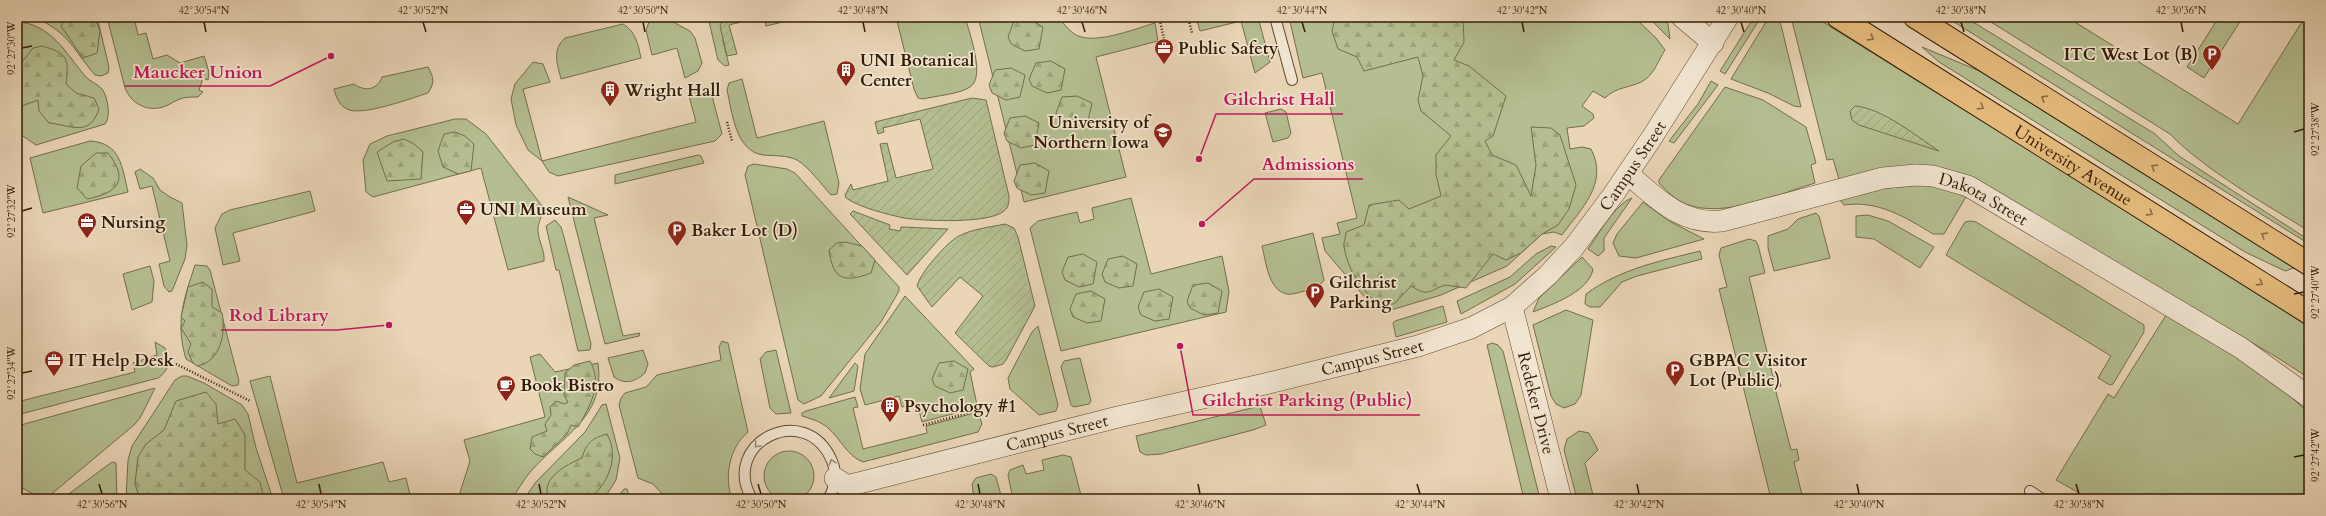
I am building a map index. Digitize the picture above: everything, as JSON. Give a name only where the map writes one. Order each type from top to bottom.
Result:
[{"type":"main road","name":"University Avenue","points":[[1838,17],[2309,314]]},
{"type":"main road","points":[[1915,17],[2309,264]]},
{"type":"street","points":[[1682,17],[1713,43]]},
{"type":"street","name":"Campus Street","points":[[835,478],[847,486],[1118,417],[1365,359],[1458,332],[1512,307],[1548,276],[1574,247],[1628,174],[1713,43],[1728,17]]},
{"type":"street","name":"Dakota Street","points":[[1628,174],[1679,214],[1690,219],[1706,222],[1722,221],[1883,178],[1916,175],[1951,180],[1968,186],[2234,344],[2291,382],[2309,397]]},
{"type":"street","name":"Redeker Drive","points":[[1512,307],[1561,499]]},
{"type":"lane","points":[[1275,17],[1292,80]]},
{"type":"lane","points":[[752,499],[747,491],[744,476],[747,462],[753,448],[763,438],[776,432],[791,430],[805,433],[818,440],[828,451],[834,464],[835,478],[828,499]]},
{"type":"lane","points":[[2030,491],[2042,499]]},
{"type":"path","points":[[1159,17],[1164,39]]},
{"type":"path","points":[[1188,17],[1192,33]]},
{"type":"path","points":[[727,122],[732,141]]},
{"type":"path","points":[[176,364],[250,401]]},
{"type":"path","points":[[923,425],[983,409]]},
{"type":"green space","points":[[35,17],[97,17],[109,67],[108,73],[101,76],[95,75],[70,42],[56,30]]},
{"type":"green space","points":[[66,17],[94,17],[100,30],[97,53],[83,58],[61,26]]},
{"type":"green space","points":[[107,17],[134,17],[138,35],[146,33],[153,59],[167,55],[180,63],[204,56],[209,72],[208,80],[203,78],[199,90],[203,92],[198,97],[183,98],[166,106],[157,108],[145,107],[135,102],[125,88]]},
{"type":"green space","points":[[651,17],[664,17],[690,31],[695,38],[702,63],[698,71],[685,78],[677,48],[652,55],[646,30]]},
{"type":"green space","points":[[708,17],[734,17],[723,21],[723,41],[729,65],[725,66],[718,60]]},
{"type":"green space","points":[[734,17],[761,17],[729,25],[737,54],[727,56],[720,26],[723,21]]},
{"type":"green space","points":[[764,17],[804,17],[766,26]]},
{"type":"green space","points":[[896,17],[965,17],[973,43],[977,64],[975,82],[970,87],[960,91],[923,99],[918,98],[914,89]]},
{"type":"green space","points":[[978,17],[1058,17],[1073,33],[1081,37],[1090,38],[1113,36],[1155,23],[1158,41],[1096,57],[1126,177],[1024,202]]},
{"type":"green space","points":[[1196,17],[1258,17],[1270,62],[1255,73],[1241,21],[1200,31]]},
{"type":"green space","points":[[1289,17],[1634,17],[1656,38],[1665,50],[1652,73],[1641,82],[1614,91],[1605,98],[1593,91],[1582,106],[1593,114],[1594,118],[1584,126],[1567,128],[1570,149],[1582,147],[1591,149],[1596,161],[1597,173],[1595,184],[1590,195],[1562,235],[1554,232],[1542,234],[1507,266],[1441,295],[1391,310],[1375,309],[1325,251],[1322,238],[1340,234],[1337,223],[1357,218],[1322,73],[1303,78]]},
{"type":"green space","points":[[1335,17],[1463,17],[1464,42],[1454,60],[1469,66],[1506,96],[1493,136],[1485,141],[1492,155],[1516,165],[1531,196],[1536,165],[1531,127],[1551,128],[1560,135],[1576,185],[1569,209],[1558,225],[1542,234],[1521,253],[1506,260],[1493,254],[1466,288],[1445,285],[1432,291],[1425,292],[1411,286],[1394,304],[1379,304],[1372,298],[1356,279],[1349,264],[1344,245],[1346,232],[1364,225],[1369,205],[1399,200],[1409,209],[1441,196],[1436,174],[1436,155],[1451,136],[1421,111],[1418,100],[1423,76],[1418,57],[1364,71],[1357,57],[1338,49],[1332,31]]},
{"type":"green space","points":[[1648,17],[1664,18],[1668,24],[1670,39]]},
{"type":"green space","points":[[1754,17],[1761,17],[1725,74],[1720,71]]},
{"type":"green space","points":[[1769,17],[1779,17],[1801,107],[1794,106],[1768,93],[1731,79]]},
{"type":"green space","points":[[1791,17],[1815,17],[2309,325],[2309,378],[2278,358],[1974,179],[1839,179],[1833,159],[1827,160]]},
{"type":"green space","points":[[1946,17],[1965,17],[2155,134],[2179,156],[2309,240],[2309,244]]},
{"type":"green space","points":[[1983,17],[2067,17],[2238,124],[2305,17],[2309,17],[2309,231],[2255,198],[2200,161],[2170,134]]},
{"type":"green space","points":[[2219,17],[2243,17],[2204,78],[2187,67]]},
{"type":"green space","points":[[1029,19],[1043,27],[1039,49],[1025,51],[1011,44],[1008,37],[1014,21]]},
{"type":"green space","points":[[17,22],[29,24],[48,33],[64,49],[87,78],[102,89],[106,97],[108,107],[108,117],[105,124],[36,145],[17,132]]},
{"type":"green space","points":[[623,24],[634,35],[641,58],[561,79],[557,62],[557,52],[558,47],[565,38]]},
{"type":"green space","points":[[42,46],[57,51],[65,58],[67,63],[66,84],[76,93],[94,98],[99,109],[95,118],[85,127],[78,128],[49,123],[39,111],[38,100],[22,106],[17,104],[17,68],[33,48]]},
{"type":"green space","points":[[1922,47],[1982,72],[2297,267],[2285,271],[2245,252],[1939,62]]},
{"type":"green space","points":[[1051,61],[1065,69],[1061,90],[1047,93],[1032,86],[1029,79],[1036,63]]},
{"type":"green space","points":[[533,62],[543,64],[550,82],[523,89],[542,161],[528,150],[516,125],[511,99],[515,84]]},
{"type":"green space","points":[[428,67],[432,74],[433,83],[428,93],[375,109],[354,111],[347,109],[338,100],[334,89],[354,84],[358,87],[366,89],[377,85],[382,77]]},
{"type":"green space","points":[[1011,68],[1025,75],[1020,97],[1006,100],[992,93],[989,85],[995,70]]},
{"type":"green space","points":[[742,79],[757,138],[824,121],[839,183],[837,194],[831,195],[810,171],[797,160],[785,156],[763,155],[754,152],[746,146],[736,129],[727,90],[729,83]]},
{"type":"green space","points":[[1711,81],[1718,85],[1674,143],[1669,141],[1698,104]]},
{"type":"green space","points":[[1725,87],[1763,100],[1806,127],[1816,163],[1811,165],[1815,183],[1751,203],[1717,209],[1701,208],[1686,204],[1675,198],[1659,183],[1659,180]]},
{"type":"green space","points":[[703,88],[711,92],[722,134],[715,141],[558,176],[549,172],[542,161],[696,122],[688,92]]},
{"type":"green space","points":[[1077,96],[1092,103],[1087,125],[1073,127],[1059,121],[1056,113],[1062,97]]},
{"type":"green space","points":[[972,98],[986,100],[1009,196],[1008,206],[1004,211],[985,218],[971,220],[940,221],[913,219],[889,215],[859,205],[846,198],[845,195],[851,184],[853,190],[888,181],[880,144],[887,143],[896,178],[933,169],[920,119],[883,128],[884,132],[878,134],[875,122]]},
{"type":"green space","points":[[1855,106],[1865,108],[1887,117],[1939,151],[1859,125],[1852,120],[1850,111]]},
{"type":"green space","points":[[1281,109],[1286,112],[1291,133],[1288,138],[1273,142],[1265,113]]},
{"type":"green space","points":[[1025,116],[1039,123],[1035,145],[1021,148],[1007,141],[1004,133],[1010,118]]},
{"type":"green space","points":[[455,119],[466,119],[486,134],[543,207],[538,229],[544,254],[544,261],[508,270],[481,168],[373,197],[366,192],[363,160],[370,144],[387,136]]},
{"type":"green space","points":[[455,132],[465,136],[474,144],[471,171],[458,174],[443,167],[438,151],[444,134]]},
{"type":"green space","points":[[404,139],[414,144],[423,152],[421,179],[387,181],[377,152],[393,142]]},
{"type":"green space","points":[[90,141],[108,146],[114,151],[122,165],[128,192],[43,213],[30,158]]},
{"type":"green space","points":[[96,153],[108,153],[115,163],[119,178],[113,189],[106,193],[87,199],[77,188],[81,166]]},
{"type":"green space","points":[[698,155],[701,156],[704,163],[615,184],[615,175]]},
{"type":"green space","points":[[1035,163],[1049,171],[1045,193],[1031,195],[1017,188],[1014,181],[1020,165]]},
{"type":"green space","points":[[754,164],[787,169],[795,173],[899,287],[899,291],[881,322],[821,396],[804,404],[798,400],[745,175],[748,166]]},
{"type":"green space","points":[[140,169],[153,178],[160,190],[182,203],[187,245],[185,259],[172,291],[169,292],[164,286],[159,264],[170,261],[152,186],[140,189],[135,172]]},
{"type":"green space","points":[[1933,184],[1967,195],[1944,234],[1933,234],[1902,216],[1880,207],[1856,204],[1844,205],[1840,200],[1853,191]]},
{"type":"green space","points":[[310,191],[315,211],[233,233],[240,261],[223,265],[215,228],[222,214],[230,210]]},
{"type":"green space","points":[[568,197],[608,215],[594,218],[623,336],[640,333],[639,336],[605,344]]},
{"type":"green space","points":[[1131,198],[1151,274],[1222,256],[1229,291],[1226,312],[1061,351],[1030,228],[1038,221],[1077,212],[1080,223],[1094,219],[1092,208]]},
{"type":"green space","points":[[1632,198],[1604,238],[1604,251],[1598,256],[1588,249],[1613,213],[1626,201]]},
{"type":"green space","points":[[1643,202],[1669,221],[1704,239],[1636,258],[1619,256],[1613,243],[1617,234]]},
{"type":"green space","points":[[853,211],[890,225],[889,229],[900,231],[901,227],[948,229],[907,275],[850,214]]},
{"type":"green space","points":[[1816,213],[1819,216],[1830,258],[1774,271],[1768,248],[1768,236],[1788,229],[1798,219]]},
{"type":"green space","points":[[1868,215],[1888,221],[1934,247],[1920,268],[1874,239],[1856,237],[1856,216]]},
{"type":"green space","points":[[555,220],[561,227],[564,237],[591,344],[590,350],[578,351],[559,270],[556,270],[546,226]]},
{"type":"green space","points":[[1965,222],[1976,222],[2144,325],[2144,332],[2113,384],[2110,385],[2098,378],[2111,356],[1946,255]]},
{"type":"green space","points":[[1005,224],[1014,228],[1018,237],[1035,306],[1006,360],[1003,364],[993,367],[989,366],[955,333],[983,296],[960,277],[932,307],[917,286],[928,266],[954,239],[982,228]]},
{"type":"green space","points":[[1313,233],[1324,280],[1318,286],[1313,288],[1294,294],[1287,294],[1276,287],[1272,281],[1262,246]]},
{"type":"green space","points":[[1749,239],[1756,241],[1758,245],[1765,273],[1749,277],[1773,377],[1778,375],[1781,386],[1775,388],[1791,450],[1797,449],[1799,460],[1794,462],[1803,499],[1771,499],[1719,289],[1727,287],[1719,255],[1721,248]]},
{"type":"green space","points":[[845,242],[862,246],[875,260],[871,273],[854,278],[847,278],[837,273],[833,268],[829,250],[837,243]]},
{"type":"green space","points":[[1551,246],[1556,247],[1515,284],[1461,314],[1457,301],[1510,277],[1536,254]]},
{"type":"green space","points":[[1700,251],[1702,259],[1637,276],[1622,282],[1600,307],[1590,307],[1585,304],[1586,294],[1599,285],[1626,272],[1670,258]]},
{"type":"green space","points":[[1083,254],[1097,262],[1093,284],[1079,287],[1065,280],[1062,272],[1068,257]]},
{"type":"green space","points":[[1123,256],[1137,264],[1133,286],[1119,288],[1105,282],[1102,274],[1108,259]]},
{"type":"green space","points":[[1582,257],[1593,269],[1590,277],[1584,284],[1577,291],[1559,301],[1533,312],[1539,298]]},
{"type":"green space","points":[[195,265],[207,266],[210,270],[239,381],[238,385],[232,386],[186,359],[181,333],[182,311]]},
{"type":"green space","points":[[150,266],[154,281],[152,302],[132,310],[123,274]]},
{"type":"green space","points":[[203,282],[212,289],[212,307],[222,313],[223,329],[217,352],[212,359],[197,366],[193,363],[188,352],[191,344],[181,328],[185,321],[181,317],[188,287]]},
{"type":"green space","points":[[1208,283],[1222,291],[1218,313],[1204,315],[1190,308],[1187,301],[1193,285]]},
{"type":"green space","points":[[1159,289],[1173,297],[1169,319],[1155,321],[1141,315],[1138,307],[1144,292]]},
{"type":"green space","points":[[1091,291],[1105,299],[1101,321],[1087,323],[1073,317],[1070,309],[1076,294]]},
{"type":"green space","points":[[905,296],[974,369],[970,372],[977,405],[975,408],[922,422],[917,403],[902,407],[899,396],[865,405],[860,389],[865,354]]},
{"type":"green space","points":[[1443,306],[1447,322],[1396,337],[1393,323],[1395,321]]},
{"type":"green space","points":[[1566,310],[1593,320],[1581,395],[1575,404],[1564,408],[1556,404],[1551,396],[1533,325]]},
{"type":"green space","points":[[2168,312],[2254,364],[2309,413],[2309,491],[2289,499],[2090,499],[2056,480],[2108,394],[2114,398]]},
{"type":"green space","points":[[1038,326],[1058,405],[1056,411],[1039,415],[1010,389],[1008,378],[1032,332]]},
{"type":"green space","points":[[722,341],[728,343],[748,432],[736,446],[732,454],[728,482],[732,499],[667,499],[653,484],[638,478],[619,405],[621,398],[625,393],[646,387],[657,375],[721,360],[719,347]]},
{"type":"green space","points":[[155,342],[165,348],[168,357],[167,368],[158,378],[17,415],[17,402],[135,372],[133,363],[157,355]]},
{"type":"green space","points":[[1492,343],[1498,345],[1503,351],[1540,499],[1524,499],[1487,345]]},
{"type":"green space","points":[[643,350],[648,364],[645,373],[637,379],[626,382],[614,377],[608,358]]},
{"type":"green space","points":[[776,350],[791,413],[776,414],[770,408],[760,359],[766,352]]},
{"type":"green space","points":[[540,354],[555,372],[598,363],[599,382],[595,398],[588,412],[568,436],[531,471],[512,499],[458,499],[470,461],[464,440],[545,417],[530,357]]},
{"type":"green space","points":[[1080,358],[1091,401],[1089,404],[1074,407],[1071,405],[1061,367],[1064,361]]},
{"type":"green space","points":[[590,361],[594,370],[595,386],[587,411],[578,427],[571,425],[567,434],[543,457],[535,454],[530,449],[532,437],[547,431],[545,424],[551,415],[550,407],[556,401],[564,404],[568,402],[564,395],[565,373],[574,365]]},
{"type":"green space","points":[[954,361],[968,369],[963,390],[950,393],[935,386],[932,379],[939,363]]},
{"type":"green space","points":[[855,363],[858,366],[854,391],[829,398]]},
{"type":"green space","points":[[182,376],[187,376],[204,383],[242,405],[248,414],[256,448],[273,499],[126,499],[128,460],[132,446],[175,380]]},
{"type":"green space","points":[[270,376],[297,483],[383,462],[389,482],[406,478],[411,499],[284,499],[250,381]]},
{"type":"green space","points":[[155,388],[140,418],[134,425],[48,497],[35,495],[17,485],[17,426]]},
{"type":"green space","points":[[206,392],[216,404],[218,424],[235,419],[245,435],[245,470],[260,482],[264,499],[140,499],[135,484],[138,457],[146,444],[164,430],[176,401]]},
{"type":"green space","points":[[855,397],[858,407],[853,408],[863,449],[927,433],[926,426],[978,412],[982,424],[978,432],[863,462],[848,452],[833,432],[815,420],[802,416],[802,413],[806,411]]},
{"type":"green space","points":[[606,404],[620,458],[616,480],[604,499],[524,499],[536,482],[585,432],[602,405]]},
{"type":"green space","points":[[1260,406],[1266,425],[1253,430],[1161,454],[1146,455],[1140,452],[1136,436]]},
{"type":"green space","points":[[1579,431],[1589,433],[1598,450],[1585,463],[1594,499],[1577,499],[1564,450],[1567,439]]},
{"type":"green space","points":[[607,434],[611,443],[612,461],[606,479],[595,493],[588,499],[549,499],[547,491],[551,478],[563,468],[582,458],[585,448],[590,442],[597,437]]},
{"type":"green space","points":[[784,451],[794,451],[807,458],[814,471],[814,481],[807,494],[794,501],[784,501],[775,497],[768,490],[764,481],[764,471],[768,462],[775,455]]},
{"type":"green space","points":[[1063,455],[1071,457],[1082,499],[1013,499],[1008,475],[1010,470],[1023,465],[1026,474],[1044,470],[1042,460]]},
{"type":"green space","points":[[112,462],[116,463],[117,499],[62,499]]},
{"type":"green space","points":[[991,474],[996,477],[1002,499],[974,499],[972,484],[976,478]]},
{"type":"green space","points":[[624,489],[627,489],[630,499],[616,499]]},
{"type":"place","name":"Maucker Union","points":[[331,56]]},
{"type":"place","name":"Public Safety","points":[[1164,65]]},
{"type":"place","name":"ITC West Lot (B)","points":[[2212,71]]},
{"type":"place","name":"UNI Botanical Center","points":[[846,87]]},
{"type":"place","name":"Wright Hall","points":[[610,107]]},
{"type":"place","name":"University of Northern Iowa","points":[[1163,149]]},
{"type":"place","name":"Gilchrist Hall","points":[[1199,159]]},
{"type":"place","name":"Admissions","points":[[1202,224]]},
{"type":"place","name":"UNI Museum","points":[[466,226]]},
{"type":"place","name":"Nursing","points":[[87,239]]},
{"type":"place","name":"Baker Lot (D)","points":[[677,247]]},
{"type":"place","name":"Gilchrist Parking","points":[[1315,309]]},
{"type":"place","name":"Rod Library","points":[[389,325]]},
{"type":"place","name":"Gilchrist Parking (Public)","points":[[1180,346]]},
{"type":"place","name":"IT Help Desk","points":[[54,377]]},
{"type":"place","name":"GBPAC Visitor Lot (Public)","points":[[1675,387]]},
{"type":"place","name":"Book Bistro","points":[[506,402]]},
{"type":"place","name":"Psychology #1","points":[[890,423]]}]
